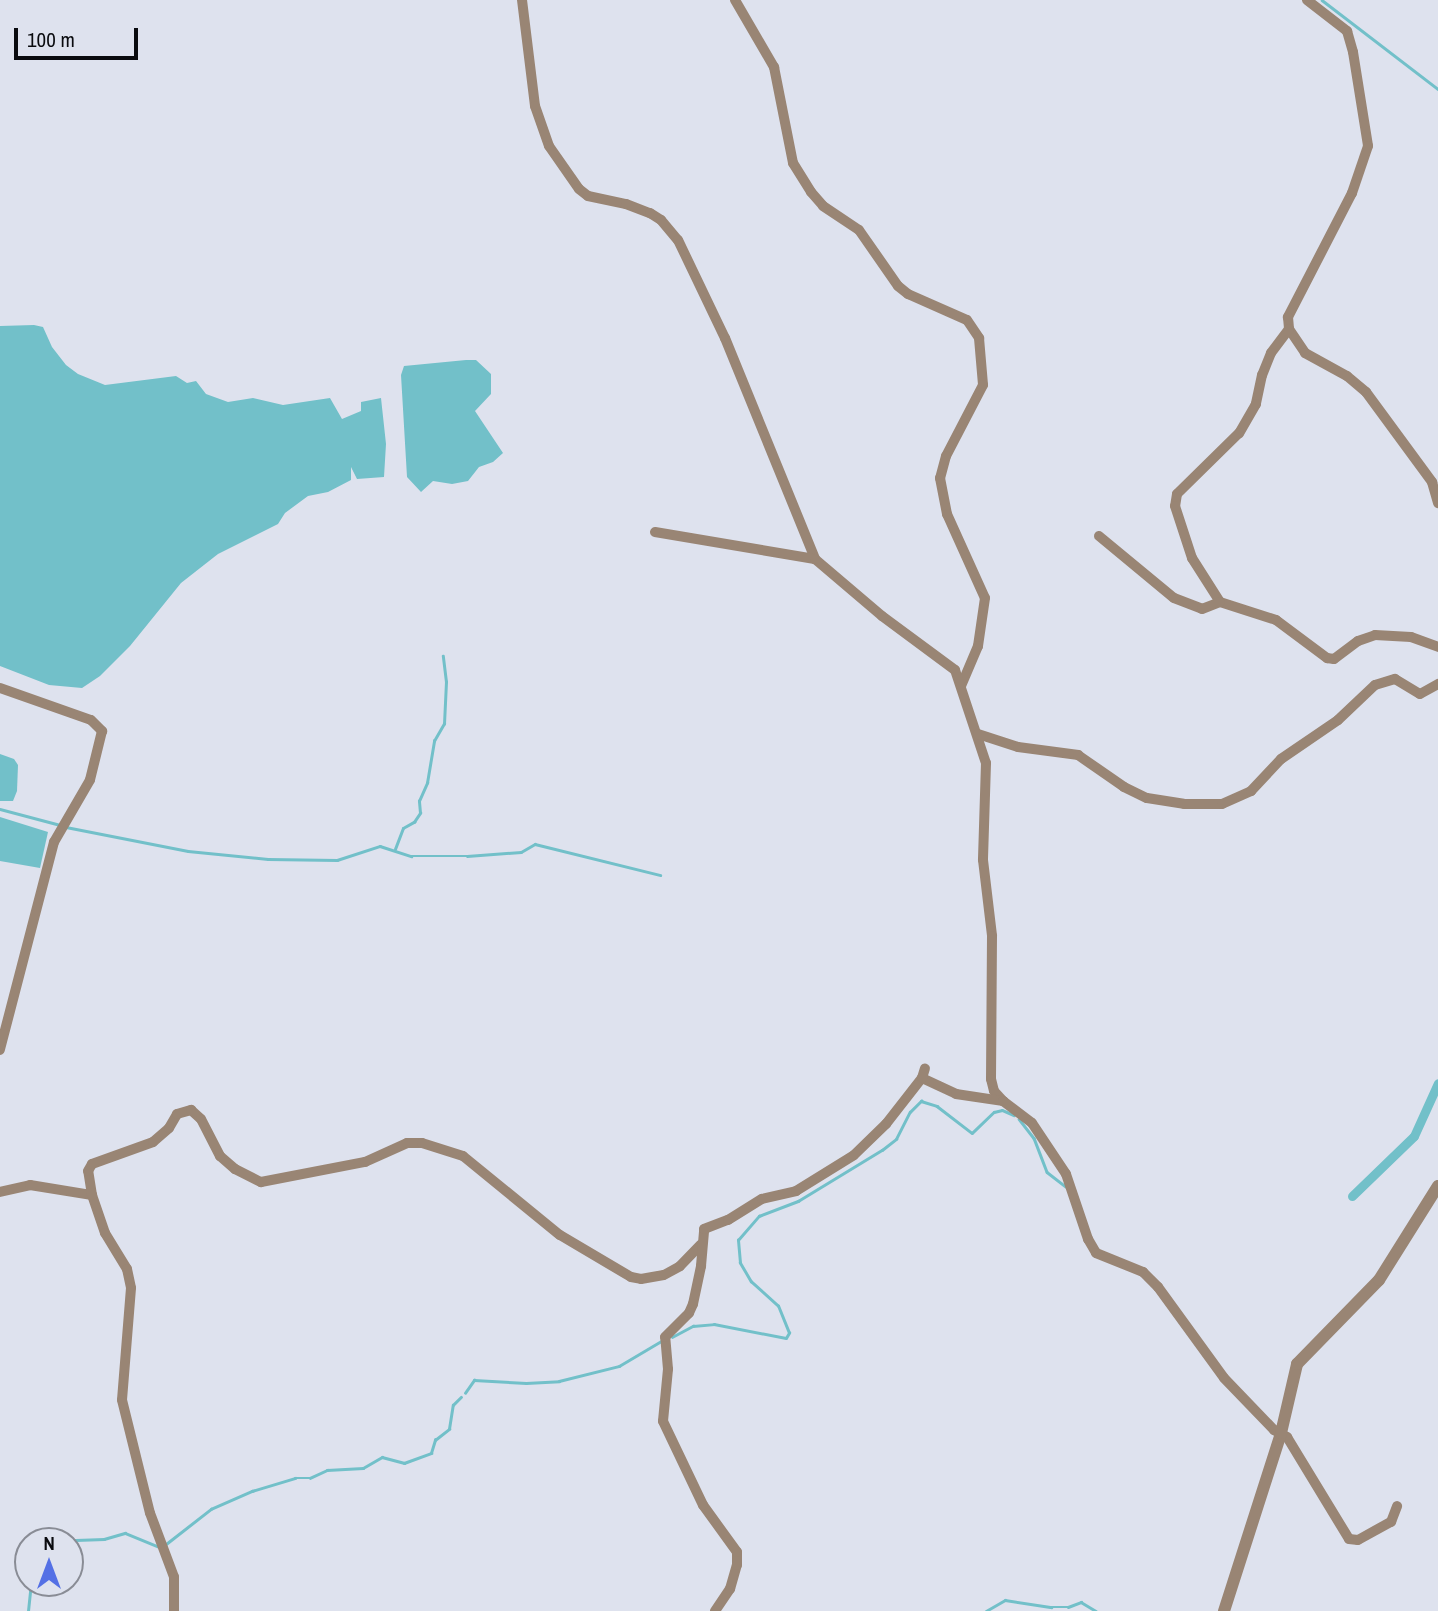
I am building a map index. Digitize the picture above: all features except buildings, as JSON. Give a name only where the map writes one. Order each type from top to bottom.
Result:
[{"type":"street","points":[[522,0],[535,106],[549,146],[579,189],[588,196],[650,213],[662,220],[678,240],[725,338],[815,559],[882,616],[951,666],[961,685],[986,763],[983,860],[992,936],[991,1079],[994,1091],[1032,1123],[1066,1174],[1088,1239],[1096,1253],[1143,1272],[1168,1301],[1217,1371],[1287,1437],[1319,1485],[1349,1539],[1358,1540],[1391,1522],[1398,1506]]},
{"type":"street","points":[[735,0],[774,66],[793,163],[811,192],[823,206],[859,230],[898,286],[908,294],[967,320],[979,338],[983,384],[946,456],[940,478],[947,513],[985,598],[978,646],[961,685]]},
{"type":"street","points":[[1307,0],[1347,31],[1353,52],[1368,146],[1352,193],[1288,317],[1289,329],[1306,353],[1347,376],[1366,392],[1432,482],[1438,503]]},
{"type":"street","points":[[1220,602],[1192,558],[1175,500],[1182,488],[1240,433],[1256,404],[1262,375],[1271,353],[1289,329]]},
{"type":"street","points":[[655,532],[815,559]]},
{"type":"street","points":[[1099,536],[1174,598],[1202,609],[1220,602],[1276,620],[1327,658],[1334,659],[1358,641],[1375,635],[1411,637],[1438,648]]},
{"type":"street","points":[[978,734],[1018,747],[1078,755],[1124,787],[1147,798],[1184,804],[1222,804],[1251,792],[1281,759],[1338,720],[1381,682],[1395,680],[1420,694],[1438,684]]},
{"type":"street","points":[[0,688],[91,720],[102,731],[90,780],[54,842],[0,1050]]},
{"type":"street","points":[[715,1611],[730,1589],[737,1565],[737,1552],[703,1505],[663,1421],[668,1369],[665,1337],[689,1313],[693,1304],[706,1226],[728,1220],[762,1199],[796,1192],[854,1155],[878,1135],[923,1073],[956,1094],[1003,1101]]},
{"type":"street","points":[[174,1611],[174,1577],[150,1513],[122,1400],[128,1350],[130,1279],[102,1227],[88,1171],[92,1164],[153,1142],[169,1128],[177,1114],[191,1110],[201,1119],[220,1156],[235,1169],[261,1182],[365,1162],[407,1143],[422,1143],[463,1156],[560,1235],[631,1277],[652,1279],[673,1272],[701,1244]]},
{"type":"street","points":[[0,1192],[30,1185],[92,1195]]},
{"type":"street","points":[[1224,1611],[1280,1433],[1297,1364],[1379,1280],[1438,1186]]},
{"type":"water","points":[[0,326],[43,327],[52,347],[66,365],[78,374],[105,385],[176,376],[187,383],[196,381],[206,394],[228,402],[253,398],[283,405],[330,398],[342,419],[361,411],[361,402],[381,398],[386,444],[384,477],[357,479],[351,467],[351,480],[328,492],[308,496],[285,513],[278,524],[218,554],[181,583],[130,646],[100,676],[82,688],[49,685],[0,666]]},
{"type":"water","points":[[476,360],[491,374],[491,394],[475,411],[503,453],[493,462],[479,467],[468,481],[452,484],[433,481],[421,492],[407,477],[401,375],[404,366]]},
{"type":"water","points":[[0,754],[14,759],[18,765],[17,791],[13,801],[0,801]]},
{"type":"water","points":[[0,817],[48,832],[40,868],[0,861]]},
{"type":"waterway","points":[[1322,0],[1438,89]]},
{"type":"waterway","points":[[395,849],[403,828],[414,822],[420,813],[419,801],[427,783],[434,741],[444,724],[446,682],[443,656]]},
{"type":"waterway","points":[[0,809],[60,825]]},
{"type":"waterway","points":[[66,827],[188,851],[268,859],[337,860],[380,846],[411,856],[467,856],[521,852],[535,844],[660,875]]},
{"type":"waterway","points":[[1352,1196],[1414,1136],[1438,1083]]},
{"type":"waterway","points":[[672,1337],[693,1326],[714,1324],[786,1338],[789,1333],[778,1306],[751,1282],[740,1263],[738,1240],[759,1216],[798,1201],[882,1150],[896,1139],[910,1112],[921,1101],[937,1106],[972,1133],[994,1112],[1002,1110],[1014,1115]]},
{"type":"waterway","points":[[1019,1119],[1034,1138],[1047,1172],[1065,1186]]},
{"type":"waterway","points":[[465,1393],[474,1380],[526,1383],[559,1381],[619,1366],[663,1340]]},
{"type":"waterway","points":[[166,1544],[211,1509],[252,1491],[295,1478],[310,1478],[327,1470],[363,1468],[382,1457],[404,1463],[431,1453],[435,1440],[449,1429],[453,1405],[461,1397]]},
{"type":"waterway","points":[[84,1540],[104,1539],[125,1533],[158,1546]]},
{"type":"waterway","points":[[28,1611],[30,1597]]},
{"type":"waterway","points":[[986,1611],[1005,1600],[1051,1607],[1068,1607],[1081,1602],[1096,1611]]}]
